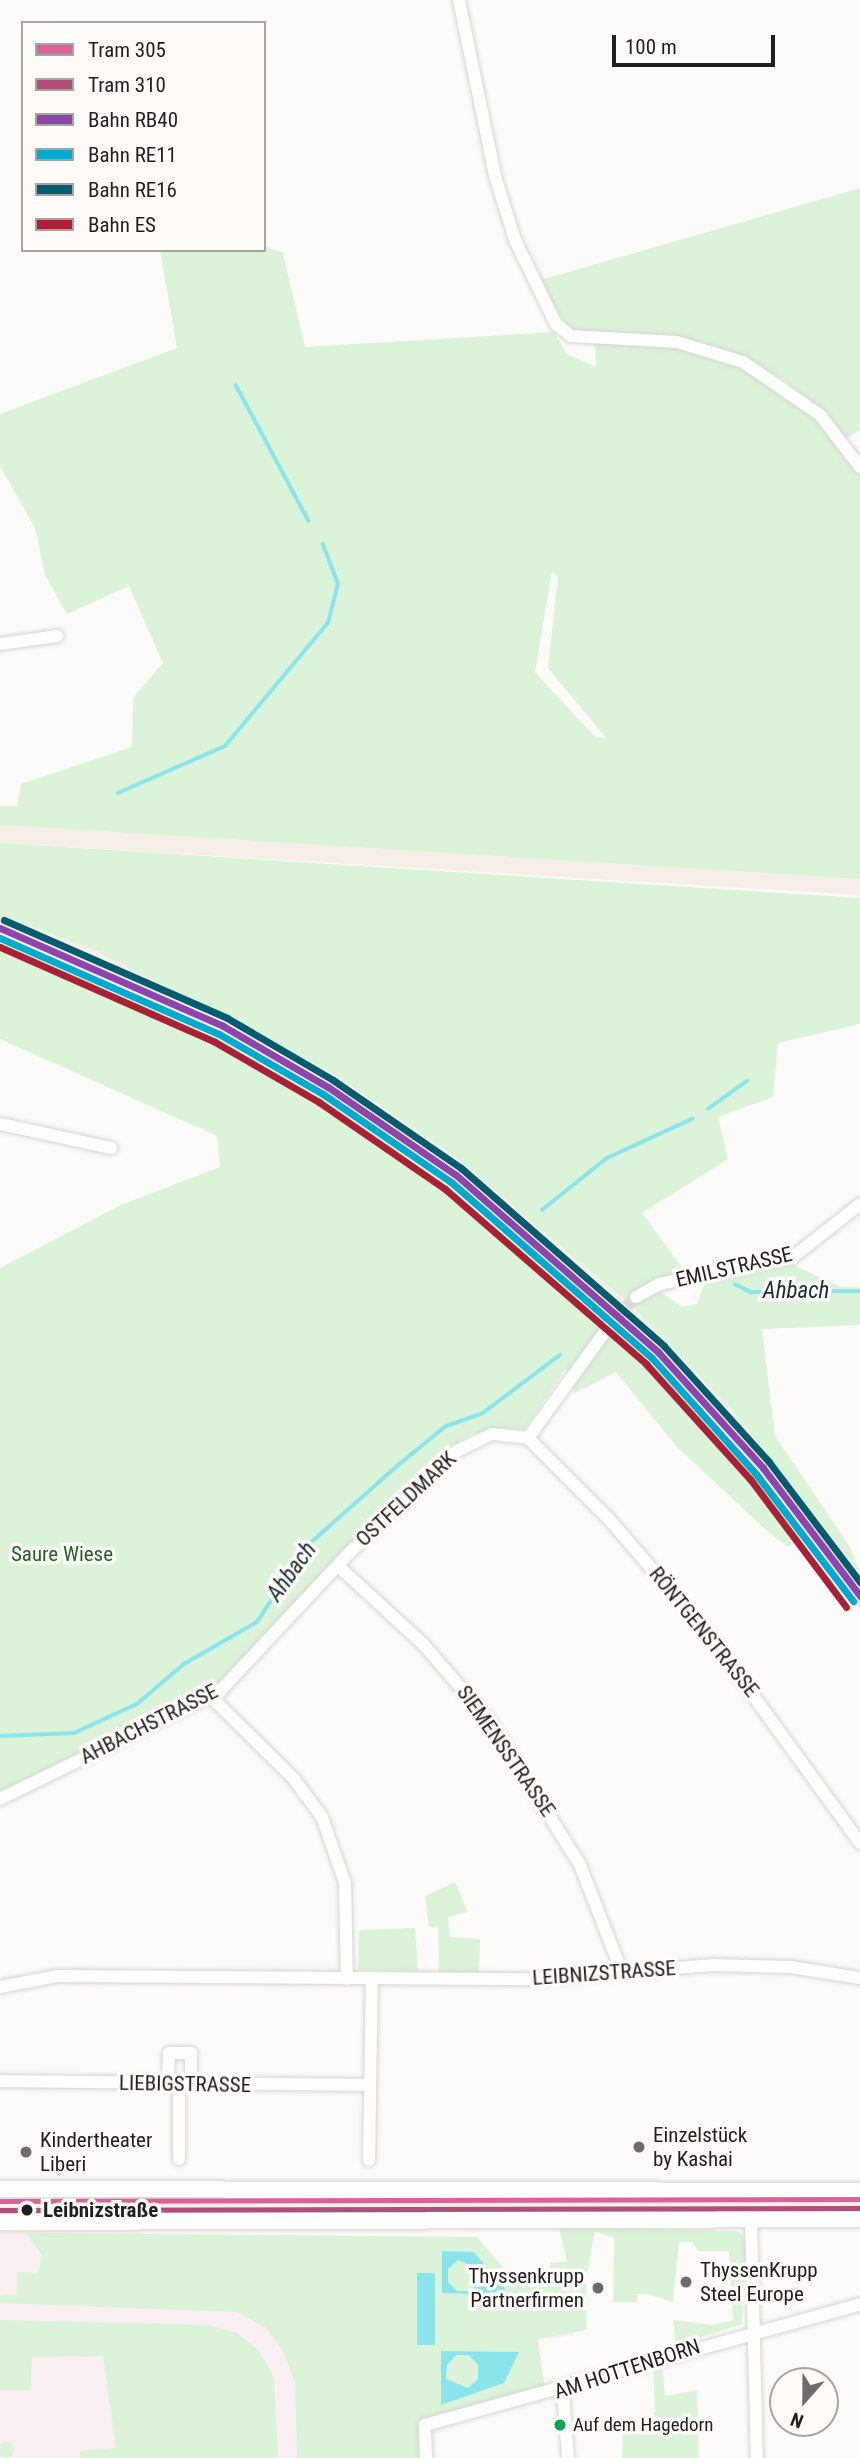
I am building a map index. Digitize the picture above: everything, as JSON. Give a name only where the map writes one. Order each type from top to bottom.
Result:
[{"type":"main road","points":[[0,2189],[860,2191]]},
{"type":"main road","points":[[0,2222],[860,2219]]},
{"type":"street","points":[[459,0],[495,176],[515,240],[556,324],[571,336],[677,342],[743,362],[820,415],[860,467]]},
{"type":"street","points":[[0,644],[57,636]]},
{"type":"street","points":[[0,1124],[111,1148]]},
{"type":"street","name":"EMILSTRASSE","points":[[636,1297],[659,1284],[793,1256],[860,1204]]},
{"type":"street","points":[[528,1438],[614,1319]]},
{"type":"street","name":"OSTFELDMARK","points":[[338,1566],[457,1451],[492,1434],[528,1438]]},
{"type":"street","name":"RÖNTGENSTRASSE","points":[[528,1438],[608,1518],[712,1639],[860,1843]]},
{"type":"street","name":"AHBACHSTRASSE","points":[[0,1798],[212,1698],[338,1566]]},
{"type":"street","name":"SIEMENSSTRASSE","points":[[338,1566],[423,1644],[520,1765],[580,1865],[622,1972]]},
{"type":"street","points":[[212,1698],[309,1797],[336,1850],[347,1898],[346,1979]]},
{"type":"street","name":"LEIBNIZSTRASSE","points":[[0,1987],[57,1976],[372,1979],[622,1972],[713,1965],[790,1967],[860,1978]]},
{"type":"street","points":[[369,2160],[372,1979]]},
{"type":"street","name":"LIEBIGSTRASSE","points":[[0,2081],[370,2085]]},
{"type":"street","points":[[179,2159],[180,2083]]},
{"type":"street","points":[[751,2219],[757,2458]]},
{"type":"street","name":"AM HOTTENBORN","points":[[426,2458],[425,2425],[563,2391],[754,2330],[860,2304]]},
{"type":"street","points":[[563,2391],[568,2458]]},
{"type":"shaded area","points":[[0,825],[860,879],[860,895],[0,843]]},
{"type":"shaded area","points":[[0,915],[97,951],[258,1031],[432,1139],[520,1207],[631,1305],[739,1418],[860,1573],[860,1608],[740,1449],[614,1316],[324,1092],[145,997],[0,935]]},
{"type":"shaded area","points":[[0,2195],[860,2196],[860,2208],[0,2215]]},
{"type":"shaded area","points":[[0,2232],[477,2237],[518,2285],[549,2285],[550,2263],[567,2262],[573,2336],[538,2339],[545,2392],[418,2421],[419,2458],[0,2458]]},
{"type":"green space","points":[[860,188],[860,430],[846,439],[860,462],[860,879],[0,825],[0,806],[17,806],[21,784],[132,747],[133,698],[163,663],[129,586],[67,614],[45,575],[35,528],[0,466],[0,414],[177,348],[160,252],[266,252],[266,247],[283,253],[305,347],[554,332],[567,354],[596,367],[595,341],[665,345],[703,353],[770,381],[815,415],[818,408],[783,379],[746,359],[678,339],[572,332],[537,281]],"holes":[[[552,572],[558,577],[548,668],[606,738],[595,737],[535,672]]]},
{"type":"green space","points":[[0,843],[860,898],[860,1024],[778,1043],[773,1097],[718,1117],[728,1159],[642,1213],[687,1274],[651,1280],[631,1305],[449,1152],[333,1074],[97,951],[0,915]]},
{"type":"green space","name":"Saure Wiese","points":[[0,935],[219,1033],[324,1092],[453,1180],[527,1238],[686,1388],[807,1534],[788,1547],[767,1531],[676,1446],[616,1372],[575,1393],[566,1369],[524,1429],[471,1433],[442,1454],[216,1687],[205,1681],[157,1715],[0,1791],[0,1268],[121,1205],[220,1167],[217,1136],[0,1039]]},
{"type":"green space","points":[[791,1264],[841,1287],[860,1287],[860,1325],[762,1329],[775,1436],[850,1547],[860,1573],[739,1418],[633,1307],[658,1290],[682,1307],[697,1304],[704,1284],[721,1276]]},
{"type":"green space","points":[[455,1882],[468,1912],[448,1917],[450,1937],[480,1939],[479,1972],[439,1974],[438,1927],[429,1927],[425,1896]]},
{"type":"green space","points":[[415,1928],[418,1971],[358,1970],[359,1930]]},
{"type":"green space","points":[[54,2195],[355,2197],[54,2200]]},
{"type":"green space","points":[[286,2209],[322,2211],[52,2215],[52,2210]]},
{"type":"green space","points":[[559,2227],[738,2231],[746,2240],[742,2324],[676,2345],[673,2320],[712,2325],[733,2320],[729,2251],[698,2251],[692,2242],[679,2242],[673,2302],[647,2294],[637,2294],[637,2302],[613,2302],[614,2238],[595,2231],[586,2279],[587,2330],[538,2339],[545,2392],[418,2421],[419,2458],[297,2458],[295,2381],[282,2349],[265,2327],[237,2312],[0,2303],[0,2296],[17,2295],[17,2272],[38,2273],[42,2256],[26,2233],[477,2237],[518,2285],[549,2285],[550,2263],[567,2262]]},
{"type":"green space","points":[[0,2320],[208,2325],[237,2333],[260,2352],[274,2378],[278,2458],[80,2458],[80,2451],[116,2448],[103,2356],[32,2357],[31,2390],[0,2390]]},
{"type":"green space","points":[[662,2364],[665,2396],[697,2390],[699,2458],[622,2458],[623,2429],[644,2426],[655,2412],[653,2366]]},
{"type":"green space","points":[[6,2442],[13,2447],[12,2456],[0,2456],[0,2444]]},
{"type":"water","points":[[442,2251],[474,2252],[510,2295],[442,2293]],"holes":[[[458,2260],[479,2269],[480,2282],[470,2291],[457,2291],[448,2282],[448,2269]]]},
{"type":"water","points":[[417,2273],[435,2273],[435,2345],[417,2345]]},
{"type":"water","points":[[441,2351],[519,2352],[504,2383],[441,2405]],"holes":[[[456,2355],[469,2355],[478,2365],[478,2379],[468,2388],[446,2379],[447,2365]]]},
{"type":"waterway","points":[[236,385],[309,521]]},
{"type":"waterway","points":[[118,793],[225,746],[328,623],[338,584],[323,545]]},
{"type":"waterway","points":[[708,1109],[747,1081]]},
{"type":"waterway","points":[[542,1210],[607,1158],[692,1119]]},
{"type":"waterway","name":"Ahbach","points":[[735,1284],[751,1292],[860,1291]]},
{"type":"waterway","name":"Ahbach","points":[[0,1736],[74,1733],[137,1704],[184,1664],[257,1622],[307,1546],[397,1466],[446,1426],[483,1413],[560,1355]]},
{"type":"tunnel","points":[[614,1319],[636,1297]]},
{"type":"tram line","name":"305","points":[[0,2201],[860,2199]]},
{"type":"tram line","name":"310","points":[[0,2210],[860,2208]]},
{"type":"rail line","name":"RE16","points":[[4,920],[227,1018],[333,1080],[461,1168],[664,1346],[769,1462],[860,1582]]},
{"type":"rail line","name":"RB40","points":[[0,928],[223,1026],[328,1087],[456,1175],[658,1352],[763,1468],[860,1596]]},
{"type":"rail line","name":"RE11","points":[[0,938],[219,1034],[323,1094],[451,1182],[652,1358],[756,1474],[853,1601]]},
{"type":"rail line","name":"ES","points":[[0,947],[215,1042],[319,1102],[445,1189],[646,1364],[750,1479],[846,1607]]},
{"type":"place","name":"Einzelstück by Kashai","points":[[639,2147]]},
{"type":"place","name":"Kindertheater Liberi","points":[[26,2152]]},
{"type":"place","name":"Leibnizstraße","points":[[27,2210]]},
{"type":"place","name":"ThyssenKrupp Steel Europe","points":[[686,2282]]},
{"type":"place","name":"Thyssenkrupp Partnerfirmen","points":[[598,2288]]},
{"type":"place","name":"Auf dem Hagedorn","points":[[560,2425]]}]
